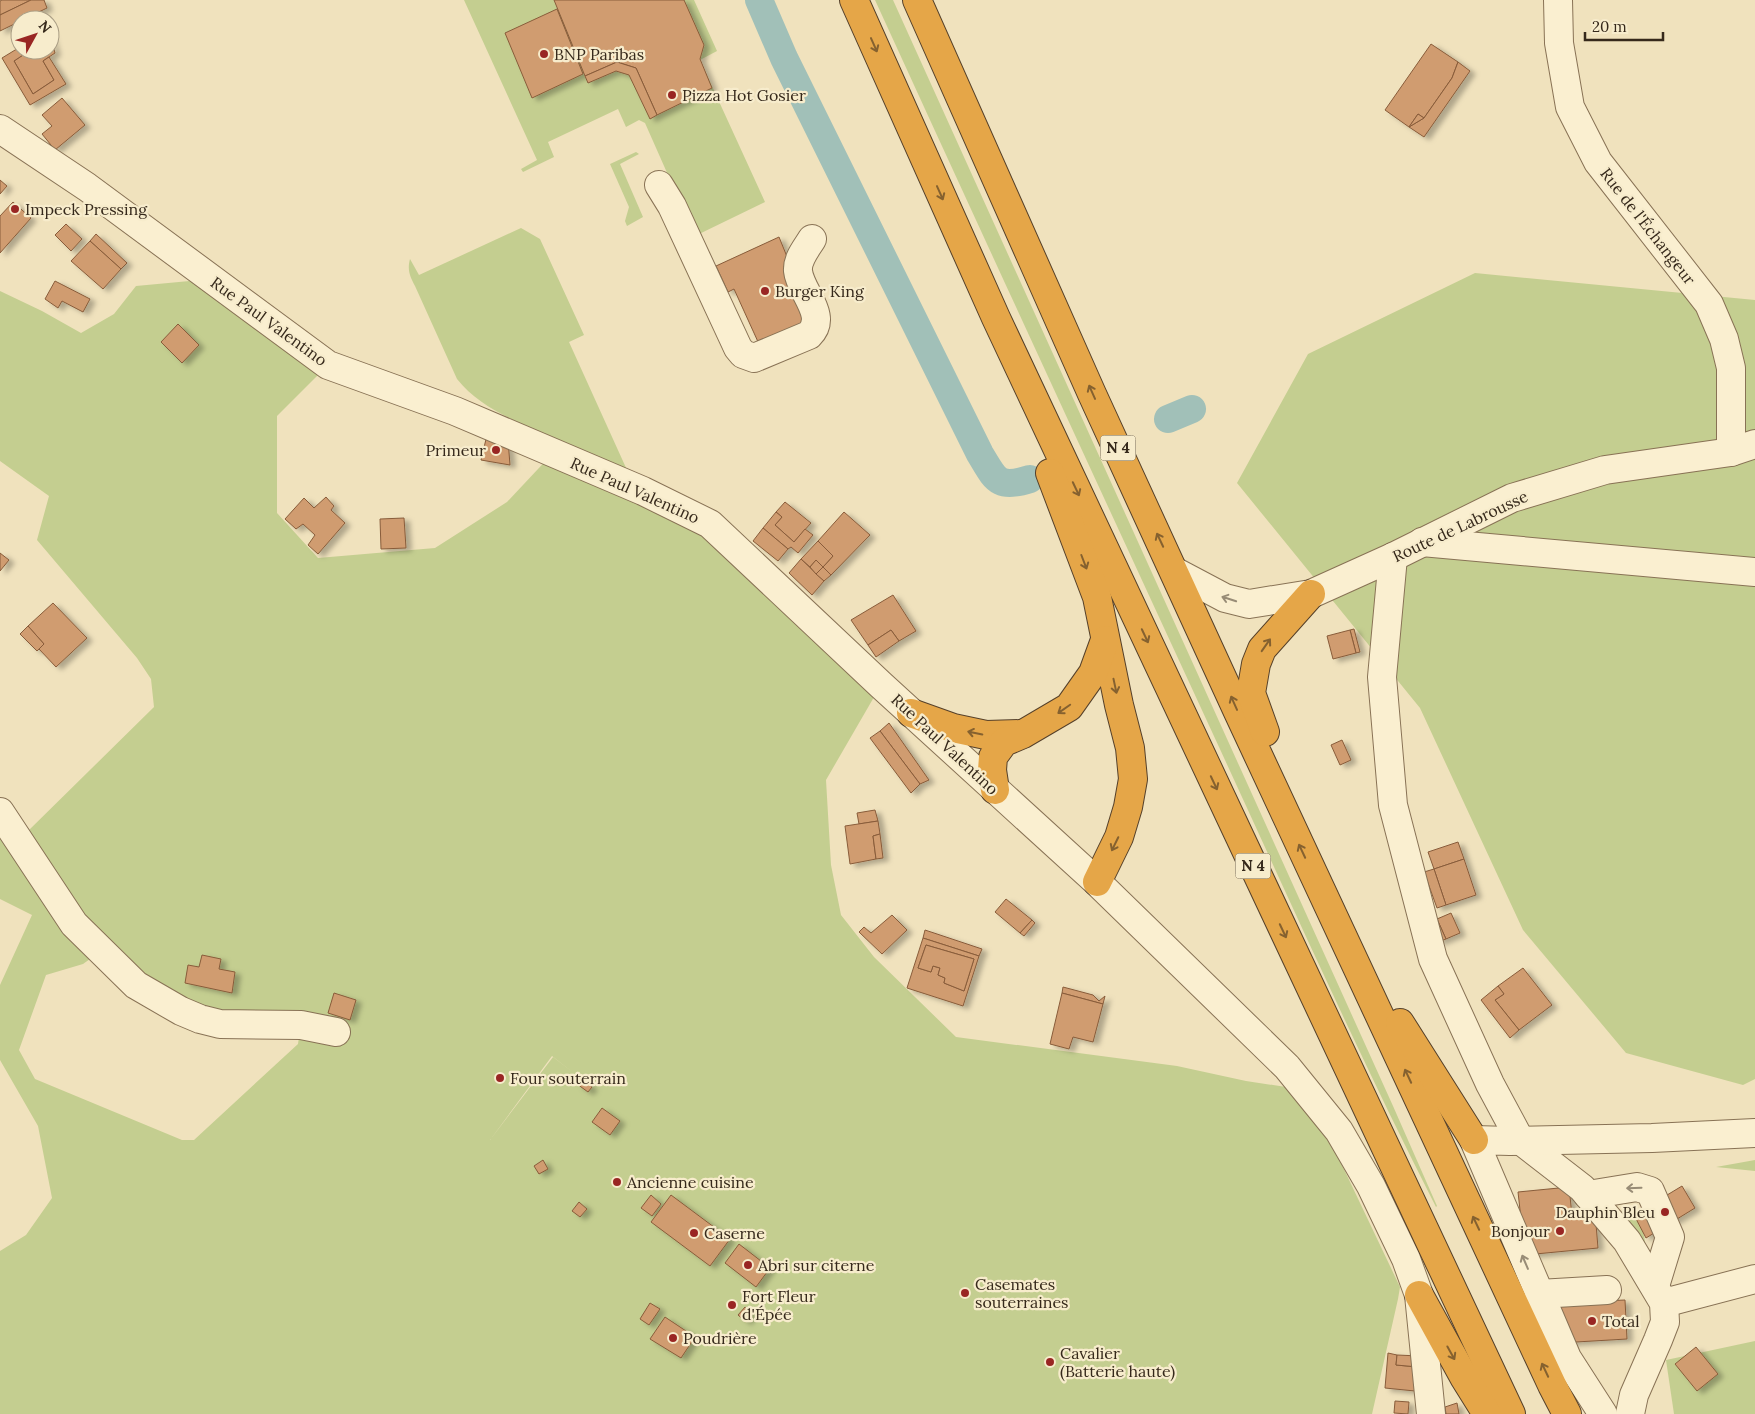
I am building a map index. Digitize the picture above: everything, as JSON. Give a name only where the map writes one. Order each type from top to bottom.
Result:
[{"type":"highway","name":"N 4","points":[[854,0],[996,318],[1511,1414]]},
{"type":"highway","name":"N 4","points":[[916,0],[1092,394],[1283,809],[1567,1414]]},
{"type":"highway","points":[[996,318],[1097,597],[1119,705],[1130,748],[1132,779],[1128,807],[1119,837],[1097,882]]},
{"type":"highway","points":[[1283,809],[1268,740],[1251,693],[1256,664],[1262,649],[1311,594]]},
{"type":"highway","points":[[996,790],[992,770],[993,757],[1004,742],[1023,734],[1069,707],[1093,673],[1105,639]]},
{"type":"highway","points":[[912,713],[953,728],[986,735],[1023,734]]},
{"type":"highway","points":[[1323,895],[1422,1059],[1474,1140]]},
{"type":"highway","points":[[1419,1295],[1464,1377],[1487,1414]]},
{"type":"street","name":"Rue de l'Échangeur","points":[[1558,0],[1559,43],[1570,108],[1598,162],[1709,304],[1724,339],[1743,448]]},
{"type":"street","name":"Rue Paul Valentino","points":[[0,130],[87,187],[328,365],[455,411],[643,491],[710,524],[912,713],[1097,882],[1287,1067],[1338,1132],[1371,1186],[1406,1259],[1419,1295],[1431,1414]]},
{"type":"street","points":[[659,185],[672,206],[738,348],[748,356],[758,357],[809,335],[814,331],[816,318],[813,307],[800,280],[798,270],[799,260],[812,239]]},
{"type":"street","name":"Route de Labrousse","points":[[1174,571],[1225,598],[1249,604],[1311,594],[1393,557],[1512,498],[1605,470],[1743,448]]},
{"type":"street","points":[[1422,542],[1755,572]]},
{"type":"street","points":[[1393,557],[1382,677],[1393,805],[1433,960],[1490,1084],[1520,1140],[1582,1188],[1627,1241],[1660,1294]]},
{"type":"street","points":[[0,812],[74,924],[136,985],[181,1011],[200,1019],[220,1024],[301,1025],[336,1032]]},
{"type":"street","points":[[1602,1414],[1567,1358],[1474,1140],[1652,1138],[1755,1133]]},
{"type":"street","points":[[1588,1195],[1638,1187],[1650,1191],[1670,1237],[1660,1294],[1665,1322],[1634,1395],[1630,1414]]},
{"type":"street","points":[[1660,1294],[1755,1279]]},
{"type":"street","points":[[1539,1294],[1607,1290]]},
{"type":"green space","points":[[464,0],[694,0],[717,51],[700,60],[765,202],[695,236],[645,123],[639,120],[626,127],[618,109],[548,142],[554,157],[523,172],[521,169],[537,160]]},
{"type":"green space","points":[[875,0],[893,0],[1393,1106],[1436,1207],[1325,978]]},
{"type":"green space","points":[[636,152],[639,154],[620,164],[643,217],[627,226],[625,221],[629,207],[610,164]]},
{"type":"green space","points":[[521,228],[540,239],[584,335],[569,342],[627,470],[500,413],[466,389],[457,379],[412,279],[409,270],[410,259],[419,275]]},
{"type":"green space","points":[[1475,273],[1755,300],[1755,1079],[1743,1085],[1626,1053],[1523,930],[1420,708],[1237,483],[1308,354]]},
{"type":"green space","points":[[211,279],[328,365],[277,416],[277,513],[318,558],[435,548],[507,502],[553,453],[666,503],[881,685],[826,780],[831,865],[841,915],[874,957],[956,1037],[1177,1066],[1246,1081],[1286,1087],[1332,1144],[1400,1287],[1372,1414],[0,1414],[0,1251],[26,1235],[52,1198],[38,1126],[0,1060],[0,985],[32,915],[0,899],[0,815],[28,831],[154,707],[151,679],[137,658],[37,540],[49,496],[0,461],[0,291],[42,311],[81,333],[114,314],[136,286]],"holes":[[[90,959],[121,990],[194,1031],[235,1039],[293,1035],[299,1037],[298,1044],[194,1140],[182,1140],[35,1079],[19,1050],[46,975],[83,964]],[[552,1056],[575,1074],[553,1057],[490,1140]]]},
{"type":"green space","points":[[1755,1160],[1755,1171],[1716,1167]]},
{"type":"green space","points":[[1626,1211],[1635,1218],[1641,1227],[1645,1250],[1617,1213]]},
{"type":"green space","points":[[1755,1341],[1755,1414],[1674,1414],[1666,1360]]},
{"type":"building","points":[[2,0],[31,0],[0,15],[0,1]]},
{"type":"building","points":[[31,0],[44,0],[47,8],[43,10],[10,10]]},
{"type":"building","points":[[554,0],[684,0],[704,45],[700,59],[712,88],[657,115],[636,68],[617,62],[585,76]]},
{"type":"building","name":"BNP Paribas","points":[[557,9],[583,74],[532,98],[505,33]]},
{"type":"building","points":[[10,10],[10,26],[0,31],[0,15]]},
{"type":"building","points":[[1431,44],[1458,62],[1452,78],[1424,118],[1418,114],[1409,127],[1385,110]]},
{"type":"building","points":[[10,53],[10,60],[16,60],[14,61],[33,94],[54,80],[43,61],[44,60],[51,60],[66,84],[30,105],[2,58]]},
{"type":"building","points":[[44,60],[43,61],[54,80],[33,94],[14,61]]},
{"type":"building","points":[[617,62],[636,68],[657,115],[650,119],[629,75],[616,71],[588,83],[585,76]]},
{"type":"building","points":[[1458,62],[1470,71],[1424,137],[1409,127],[1424,118],[1452,78]]},
{"type":"building","points":[[62,98],[85,125],[55,150],[42,134],[52,126],[42,115]]},
{"type":"building","points":[[1418,114],[1424,118],[1409,127]]},
{"type":"building","points":[[0,180],[7,186],[0,194]]},
{"type":"building","points":[[13,202],[31,218],[0,253],[0,216]]},
{"type":"building","points":[[66,224],[82,239],[71,251],[55,235]]},
{"type":"building","points":[[96,234],[127,263],[121,269],[90,241]]},
{"type":"building","name":"Burger King","points":[[779,237],[790,264],[784,266],[809,322],[759,344],[734,289],[728,292],[716,266]]},
{"type":"building","points":[[90,241],[121,269],[103,289],[71,261]]},
{"type":"building","points":[[55,281],[90,299],[83,312],[62,301],[58,308],[45,299]]},
{"type":"building","points":[[178,324],[199,345],[182,363],[161,342]]},
{"type":"building","name":"Primeur","points":[[487,435],[508,440],[510,465],[481,460]]},
{"type":"building","points":[[326,497],[334,506],[331,510],[345,523],[318,554],[308,545],[315,535],[303,524],[296,529],[285,519],[304,498],[314,508]]},
{"type":"building","points":[[785,502],[811,523],[794,542],[775,525],[782,517],[776,512]]},
{"type":"building","points":[[776,512],[782,517],[775,525],[794,542],[805,529],[813,535],[798,553],[791,547],[788,549],[763,528]]},
{"type":"building","points":[[844,512],[870,535],[831,575],[823,567],[833,556],[818,541]]},
{"type":"building","points":[[404,518],[406,548],[381,549],[380,519]]},
{"type":"building","points":[[763,528],[788,549],[778,561],[753,541]]},
{"type":"building","points":[[818,541],[833,556],[823,567],[816,560],[810,567],[801,559]]},
{"type":"building","points":[[0,553],[9,560],[0,571]]},
{"type":"building","points":[[801,559],[824,581],[812,595],[789,573]]},
{"type":"building","points":[[816,560],[823,567],[816,574],[810,567]]},
{"type":"building","points":[[823,567],[831,575],[824,581],[816,574]]},
{"type":"building","points":[[893,595],[916,631],[899,641],[891,630],[868,645],[851,620]]},
{"type":"building","points":[[53,603],[87,638],[56,667],[39,649],[44,644],[28,626]]},
{"type":"building","points":[[28,626],[44,644],[37,651],[20,634]]},
{"type":"building","points":[[1354,629],[1360,652],[1356,653],[1350,630]]},
{"type":"building","points":[[891,630],[899,641],[876,657],[868,645]]},
{"type":"building","points":[[1350,630],[1356,653],[1333,659],[1327,636]]},
{"type":"building","points":[[889,723],[929,780],[920,784],[880,731]]},
{"type":"building","points":[[880,731],[920,784],[911,793],[870,738]]},
{"type":"building","points":[[1342,740],[1351,760],[1340,765],[1331,745]]},
{"type":"building","points":[[875,810],[878,821],[859,824],[857,813]]},
{"type":"building","points":[[878,821],[880,834],[873,836],[876,859],[850,864],[845,826]]},
{"type":"building","points":[[880,834],[883,858],[876,859],[873,836]]},
{"type":"building","points":[[1458,842],[1464,859],[1434,869],[1428,852]]},
{"type":"building","points":[[1464,859],[1476,895],[1446,905],[1434,869]]},
{"type":"building","points":[[1434,869],[1446,905],[1437,908],[1424,872]]},
{"type":"building","points":[[1006,899],[1032,920],[1020,933],[995,912]]},
{"type":"building","points":[[1451,913],[1460,933],[1446,939],[1437,919]]},
{"type":"building","points":[[892,915],[907,930],[882,954],[859,932],[864,927],[871,933]]},
{"type":"building","points":[[1437,919],[1446,939],[1438,942],[1430,922]]},
{"type":"building","points":[[1032,920],[1035,923],[1024,936],[1020,933]]},
{"type":"building","points":[[925,930],[982,949],[979,956],[923,938]]},
{"type":"building","points":[[923,938],[979,956],[963,1006],[907,988]],"holes":[[[926,945],[974,959],[964,991],[944,983],[945,978],[938,975],[940,968],[933,966],[931,972],[918,968]]]},
{"type":"building","points":[[926,945],[974,959],[964,991],[944,983],[945,978],[938,975],[940,968],[933,966],[931,972],[918,968]]},
{"type":"building","points":[[202,955],[221,959],[219,969],[235,972],[232,993],[185,983],[188,965],[199,967]]},
{"type":"building","points":[[1523,968],[1552,1005],[1519,1030],[1495,1000],[1504,994],[1498,986]]},
{"type":"building","points":[[1498,986],[1504,994],[1495,1000],[1519,1030],[1510,1038],[1481,1000]]},
{"type":"building","points":[[1063,987],[1093,995],[1099,1001],[1105,996],[1103,1004],[1062,993]]},
{"type":"building","points":[[334,993],[356,1000],[350,1020],[328,1013]]},
{"type":"building","points":[[1062,993],[1103,1004],[1093,1042],[1073,1037],[1069,1049],[1050,1044]]},
{"type":"building","points":[[581,1079],[592,1087],[588,1092],[577,1084]]},
{"type":"building","points":[[602,1108],[620,1121],[610,1135],[592,1122]]},
{"type":"building","points":[[543,1160],[548,1169],[539,1174],[534,1166]]},
{"type":"building","name":"Dauphin Bleu","points":[[1682,1186],[1695,1208],[1646,1238],[1634,1215]]},
{"type":"building","name":"Bonjour","points":[[1569,1187],[1572,1215],[1595,1212],[1598,1248],[1525,1255],[1518,1192]]},
{"type":"building","points":[[651,1195],[661,1204],[652,1216],[641,1208]]},
{"type":"building","name":"Caserne","points":[[671,1195],[730,1239],[710,1266],[651,1222]]},
{"type":"building","points":[[579,1202],[587,1209],[580,1217],[572,1211]]},
{"type":"building","name":"Abri sur citerne","points":[[739,1244],[770,1268],[756,1287],[725,1263]]},
{"type":"building","name":"Total","points":[[1625,1300],[1627,1339],[1559,1343],[1557,1303]]},
{"type":"building","points":[[650,1303],[660,1309],[649,1325],[640,1319]]},
{"type":"building","points":[[745,1307],[752,1313],[746,1322],[738,1315]]},
{"type":"building","name":"Poudrière","points":[[665,1317],[695,1337],[681,1358],[650,1339]]},
{"type":"building","points":[[1696,1347],[1718,1374],[1697,1391],[1675,1364]]},
{"type":"building","points":[[1388,1353],[1397,1355],[1396,1365],[1418,1367],[1415,1391],[1385,1388]]},
{"type":"building","points":[[1397,1355],[1419,1356],[1418,1367],[1396,1365]]},
{"type":"building","points":[[1395,1401],[1409,1402],[1408,1414],[1394,1413]]},
{"type":"building","points":[[1457,1403],[1459,1414],[1446,1414],[1445,1407]]},
{"type":"waterway","points":[[759,0],[784,58],[980,454],[994,476],[999,480],[1011,483],[1030,479]]},
{"type":"waterway","points":[[1168,419],[1192,409]]},
{"type":"place","name":"BNP Paribas","points":[[544,54]]},
{"type":"place","name":"Pizza Hot Gosier","points":[[672,95]]},
{"type":"place","name":"Impeck Pressing","points":[[15,209]]},
{"type":"place","name":"Burger King","points":[[765,291]]},
{"type":"place","name":"Primeur","points":[[496,450]]},
{"type":"place","name":"Four souterrain","points":[[500,1078]]},
{"type":"place","name":"Ancienne cuisine","points":[[617,1182]]},
{"type":"place","name":"Dauphin Bleu","points":[[1665,1212]]},
{"type":"place","name":"Bonjour","points":[[1560,1231]]},
{"type":"place","name":"Caserne","points":[[694,1233]]},
{"type":"place","name":"Abri sur citerne","points":[[748,1265]]},
{"type":"place","name":"Casemates souterraines","points":[[965,1293]]},
{"type":"place","name":"Fort Fleur d'Épée","points":[[732,1305]]},
{"type":"place","name":"Total","points":[[1592,1321]]},
{"type":"place","name":"Poudrière","points":[[673,1338]]},
{"type":"place","name":"Cavalier (Batterie haute)","points":[[1050,1362]]}]
